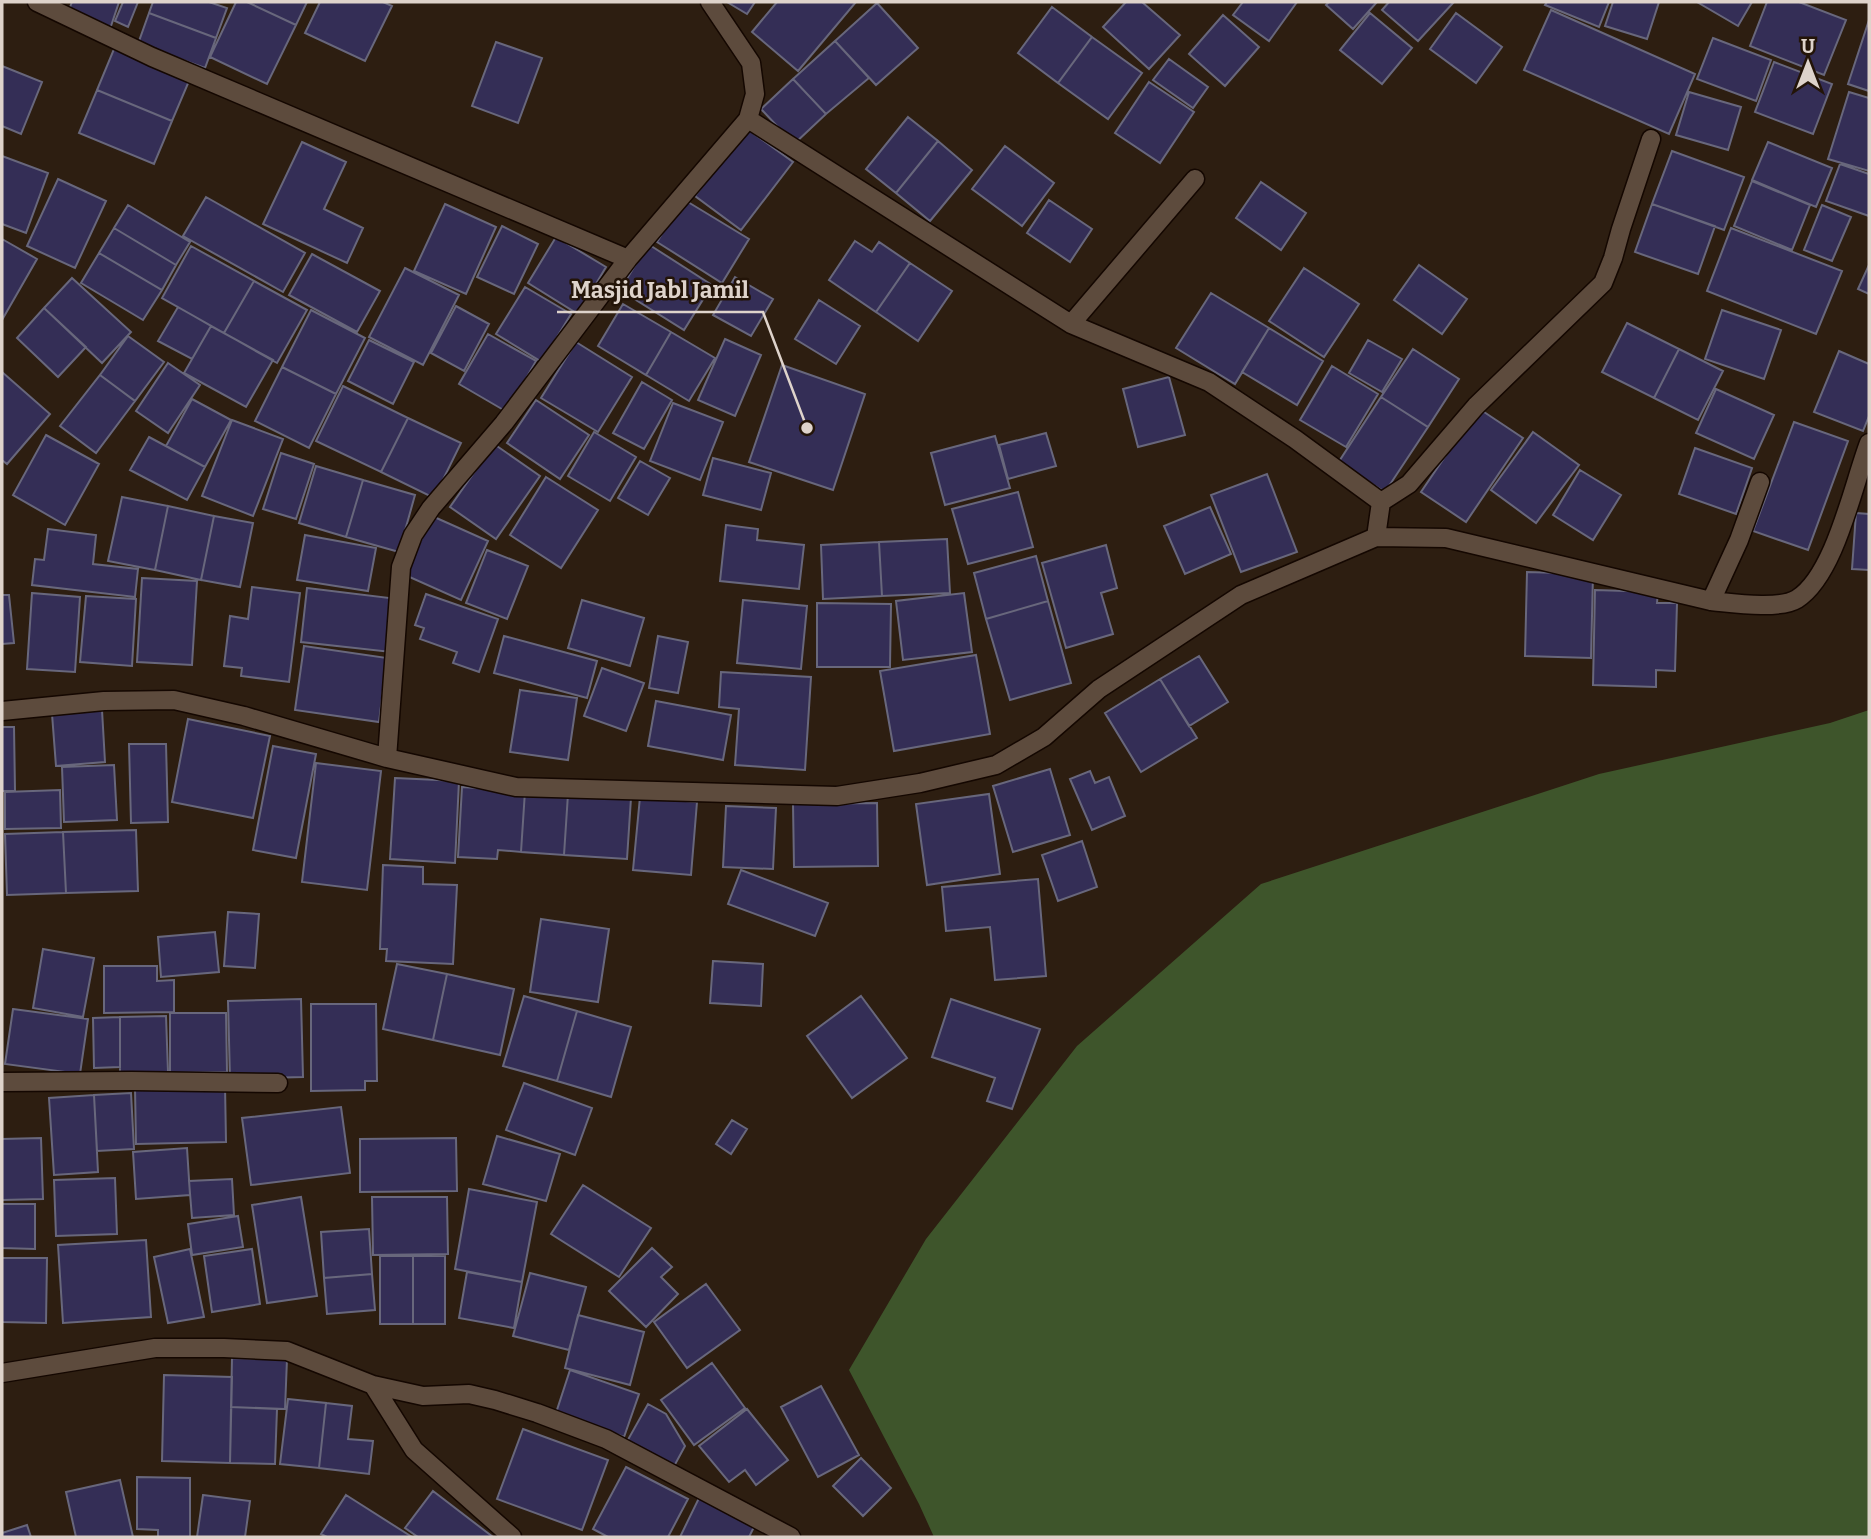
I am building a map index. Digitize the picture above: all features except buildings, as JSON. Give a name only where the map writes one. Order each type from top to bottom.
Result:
[{"type":"street","points":[[37,2],[152,57],[628,260]]},
{"type":"street","points":[[387,758],[401,567],[413,535],[430,508],[504,423],[628,260],[748,119],[755,93],[751,63],[710,2]]},
{"type":"street","points":[[748,119],[1071,324],[1209,382],[1295,439],[1381,502]]},
{"type":"street","points":[[1376,537],[1381,502],[1409,484],[1476,406],[1603,283],[1651,139]]},
{"type":"street","points":[[1071,324],[1195,179]]},
{"type":"street","points":[[2,711],[104,701],[174,700],[244,716],[387,758],[516,787],[837,796],[920,783],[996,765],[1044,737],[1100,689],[1241,595],[1376,537],[1446,538],[1710,601],[1775,604],[1796,599],[1820,573],[1836,543],[1869,443]]},
{"type":"street","points":[[1710,601],[1739,540],[1760,482]]},
{"type":"street","points":[[2,1082],[278,1083]]},
{"type":"street","points":[[2,1373],[155,1348],[287,1351],[373,1385],[423,1396],[469,1394],[495,1399],[537,1413],[606,1439],[791,1537]]},
{"type":"street","points":[[373,1385],[414,1450],[512,1537]]},
{"type":"green space","points":[[1869,710],[1869,1537],[934,1537],[849,1370],[926,1239],[1077,1046],[1261,884],[1599,774],[1830,723]]},
{"type":"place","name":"Masjid Jabl Jamil","points":[[807,428]]}]
